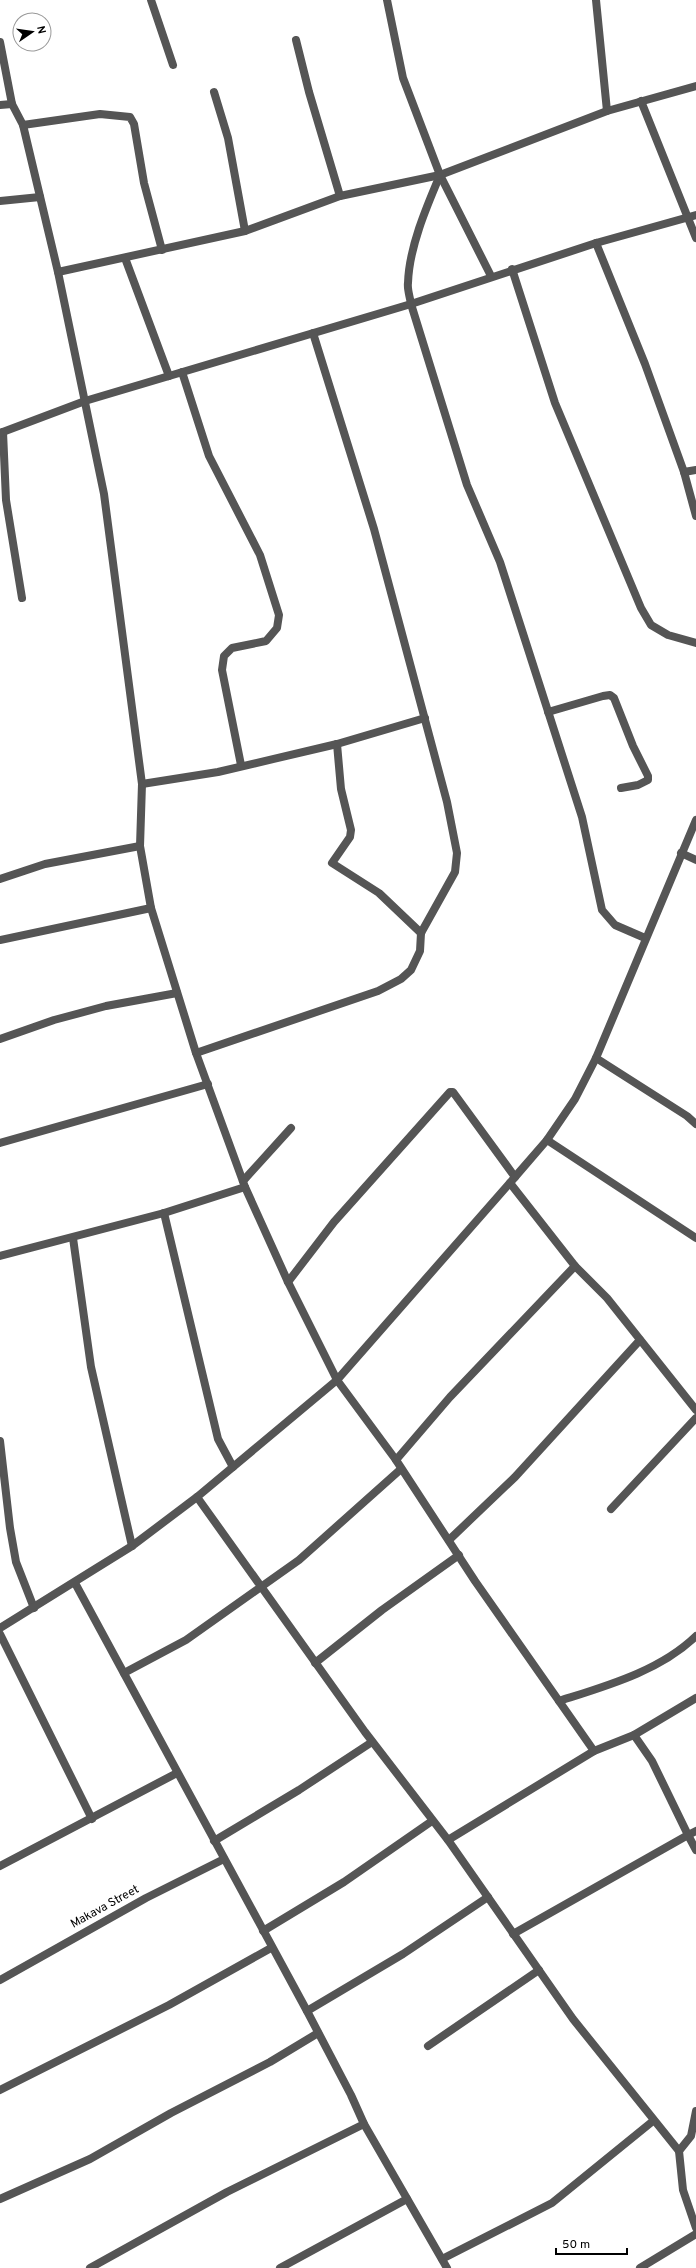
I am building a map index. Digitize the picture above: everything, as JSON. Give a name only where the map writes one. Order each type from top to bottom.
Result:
[{"type":"street","points":[[152,0],[174,65]]},
{"type":"street","points":[[387,0],[403,78],[440,176],[491,276]]},
{"type":"street","points":[[596,0],[607,110]]},
{"type":"street","points":[[296,40],[309,92],[340,196]]},
{"type":"street","points":[[0,42],[12,104],[23,125],[58,272],[104,494],[142,784],[140,846],[151,908],[196,1053],[244,1184],[288,1282],[337,1380],[396,1460],[459,1555],[594,1751]]},
{"type":"street","points":[[58,272],[245,231],[340,196],[440,176],[607,110],[696,86]]},
{"type":"street","points":[[214,92],[228,138],[245,231]]},
{"type":"street","points":[[641,101],[692,216],[696,238]]},
{"type":"street","points":[[0,105],[12,104]]},
{"type":"street","points":[[23,125],[100,114],[130,117],[134,124],[144,183],[162,250]]},
{"type":"street","points":[[440,176],[423,217],[411,260],[407,284],[411,304],[467,485],[500,562],[582,817],[602,910],[615,925],[645,938]]},
{"type":"street","points":[[0,201],[40,197]]},
{"type":"street","points":[[22,598],[6,500],[2,433],[85,401],[411,304],[512,269],[596,243],[692,216]]},
{"type":"street","points":[[596,243],[645,364],[684,472],[696,516]]},
{"type":"street","points":[[125,258],[169,376]]},
{"type":"street","points":[[512,269],[556,402],[641,608],[651,625],[668,635],[696,643]]},
{"type":"street","points":[[196,1053],[378,991],[401,979],[410,970],[420,952],[421,933],[455,872],[457,853],[447,802],[425,718],[374,529],[313,333]]},
{"type":"street","points":[[182,372],[209,456],[260,555],[278,615],[277,628],[266,640],[232,648],[224,656],[222,670],[240,765]]},
{"type":"street","points":[[684,472],[696,470]]},
{"type":"street","points":[[548,712],[603,696],[610,695],[614,698],[633,746],[648,776],[648,780],[644,783],[621,788]]},
{"type":"street","points":[[142,784],[218,772],[240,765],[337,744],[425,718]]},
{"type":"street","points":[[337,744],[341,789],[351,830],[350,837],[332,863],[379,893],[421,933]]},
{"type":"street","points":[[0,1628],[75,1583],[132,1546],[197,1497],[337,1380],[513,1180],[547,1140],[575,1099],[596,1058],[645,938],[696,820]]},
{"type":"street","points":[[0,879],[45,864],[140,846]]},
{"type":"street","points":[[681,853],[696,860]]},
{"type":"street","points":[[0,940],[151,908]]},
{"type":"street","points":[[0,1040],[54,1020],[106,1006],[177,993]]},
{"type":"street","points":[[596,1058],[687,1116],[696,1124]]},
{"type":"street","points":[[0,1143],[208,1084]]},
{"type":"street","points":[[288,1282],[334,1222],[450,1092],[453,1092],[513,1180],[575,1266],[606,1298],[696,1410]]},
{"type":"street","points":[[0,1256],[164,1213],[244,1184],[291,1128]]},
{"type":"street","points":[[547,1140],[696,1238]]},
{"type":"street","points":[[164,1213],[216,1432],[233,1467]]},
{"type":"street","points":[[73,1238],[91,1368],[132,1546]]},
{"type":"street","points":[[396,1460],[450,1397],[575,1266]]},
{"type":"street","points":[[449,1540],[515,1477],[640,1340]]},
{"type":"street","points":[[611,1509],[696,1418]]},
{"type":"street","points":[[0,1441],[10,1528],[16,1562],[34,1608]]},
{"type":"street","points":[[124,1673],[186,1640],[260,1586],[299,1560],[401,1469]]},
{"type":"street","points":[[197,1497],[372,1742],[448,1840],[573,2019],[654,2122],[679,2151],[683,2190],[696,2228]]},
{"type":"street","points":[[316,1663],[382,1610],[459,1555]]},
{"type":"street","points":[[75,1583],[307,2011],[351,2095],[364,2124],[447,2268]]},
{"type":"street","points":[[0,1634],[92,1819]]},
{"type":"street","points":[[559,1701],[623,1680],[658,1662],[696,1636]]},
{"type":"street","points":[[448,1840],[594,1751],[634,1734],[696,1698]]},
{"type":"street","points":[[634,1734],[652,1761],[692,1833],[696,1850]]},
{"type":"street","points":[[214,1841],[299,1790],[372,1742]]},
{"type":"street","points":[[0,1866],[177,1773]]},
{"type":"street","points":[[263,1930],[344,1882],[432,1821]]},
{"type":"street","points":[[513,1934],[692,1833]]},
{"type":"street","name":"Makava Street","points":[[0,1980],[146,1898],[224,1859]]},
{"type":"street","points":[[307,2011],[403,1954],[488,1897]]},
{"type":"street","points":[[0,2090],[169,2005],[272,1948]]},
{"type":"street","points":[[428,2046],[539,1970]]},
{"type":"street","points":[[0,2199],[90,2159],[171,2112],[270,2062],[318,2033]]},
{"type":"street","points":[[679,2151],[691,2136],[696,2111]]},
{"type":"street","points":[[442,2259],[552,2203],[654,2122]]},
{"type":"street","points":[[90,2268],[226,2192],[364,2124]]},
{"type":"street","points":[[280,2268],[407,2199]]},
{"type":"street","points":[[640,2268],[696,2234]]}]
